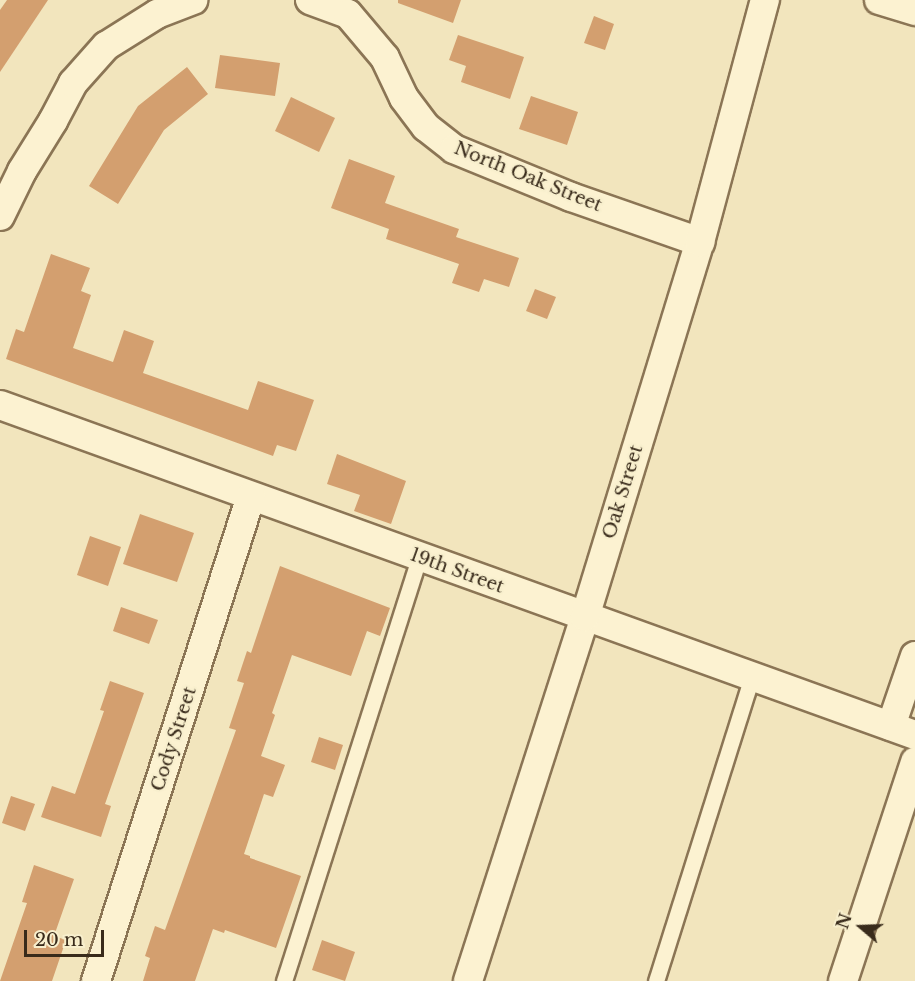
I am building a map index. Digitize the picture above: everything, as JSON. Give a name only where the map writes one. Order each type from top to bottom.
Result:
[{"type":"street","points":[[0,216],[22,171],[53,122],[73,83],[106,46],[157,14],[193,0]]},
{"type":"street","name":"North Oak Street","points":[[310,0],[348,14],[384,58],[404,98],[421,120],[454,149],[571,197],[700,242]]},
{"type":"street","name":"Oak Street","points":[[468,981],[585,617],[700,242],[765,0]]},
{"type":"street","points":[[879,0],[915,11]]},
{"type":"street","name":"19th Street","points":[[0,405],[903,731]]},
{"type":"street","name":"Cody Street","points":[[96,981],[251,496]]},
{"type":"street","points":[[903,731],[915,656]]},
{"type":"street","points":[[843,981],[915,762]]},
{"type":"lane","points":[[284,981],[419,557]]},
{"type":"lane","points":[[656,981],[752,676]]},
{"type":"building","points":[[7,0],[48,0],[0,72],[0,10]]},
{"type":"building","points":[[398,0],[461,0],[453,23],[398,3]]},
{"type":"building","points":[[594,16],[614,24],[605,50],[584,43]]},
{"type":"building","points":[[458,35],[524,57],[510,99],[461,82],[466,66],[449,60]]},
{"type":"building","points":[[220,55],[280,63],[275,96],[215,88]]},
{"type":"building","points":[[187,67],[208,94],[164,130],[118,204],[89,186],[138,106]]},
{"type":"building","points":[[531,96],[578,112],[567,145],[519,129]]},
{"type":"building","points":[[291,97],[335,118],[319,152],[275,131]]},
{"type":"building","points":[[349,159],[395,176],[385,203],[459,229],[456,237],[519,258],[509,287],[484,279],[479,292],[452,283],[459,264],[386,239],[389,229],[331,208]]},
{"type":"building","points":[[51,254],[90,268],[81,291],[91,295],[73,348],[113,362],[124,330],[154,341],[143,373],[248,410],[258,381],[314,400],[296,451],[277,445],[273,456],[6,359],[16,329],[24,332]]},
{"type":"building","points":[[535,289],[556,297],[547,319],[526,311]]},
{"type":"building","points":[[337,454],[406,481],[391,524],[354,511],[360,495],[327,484]]},
{"type":"building","points":[[140,514],[194,533],[177,582],[123,564]]},
{"type":"building","points":[[90,536],[121,547],[108,586],[77,575]]},
{"type":"building","points":[[280,566],[390,608],[380,636],[367,631],[351,676],[292,655],[272,713],[275,715],[261,756],[285,765],[273,797],[264,794],[244,854],[301,876],[276,948],[225,930],[224,933],[213,929],[195,981],[143,981],[150,958],[145,956],[155,926],[165,930],[236,730],[229,728],[244,683],[237,681],[247,651],[251,653]]},
{"type":"building","points":[[121,607],[158,620],[149,644],[113,631]]},
{"type":"building","points":[[110,681],[144,693],[105,804],[111,806],[101,837],[41,817],[52,786],[75,794],[104,711],[100,710]]},
{"type":"building","points":[[319,737],[343,745],[335,770],[311,762]]},
{"type":"building","points":[[11,796],[35,804],[25,831],[2,823]]},
{"type":"building","points":[[34,865],[74,879],[54,936],[66,940],[52,981],[0,981],[27,903],[22,902]]},
{"type":"building","points":[[322,940],[355,952],[345,981],[312,970]]}]
